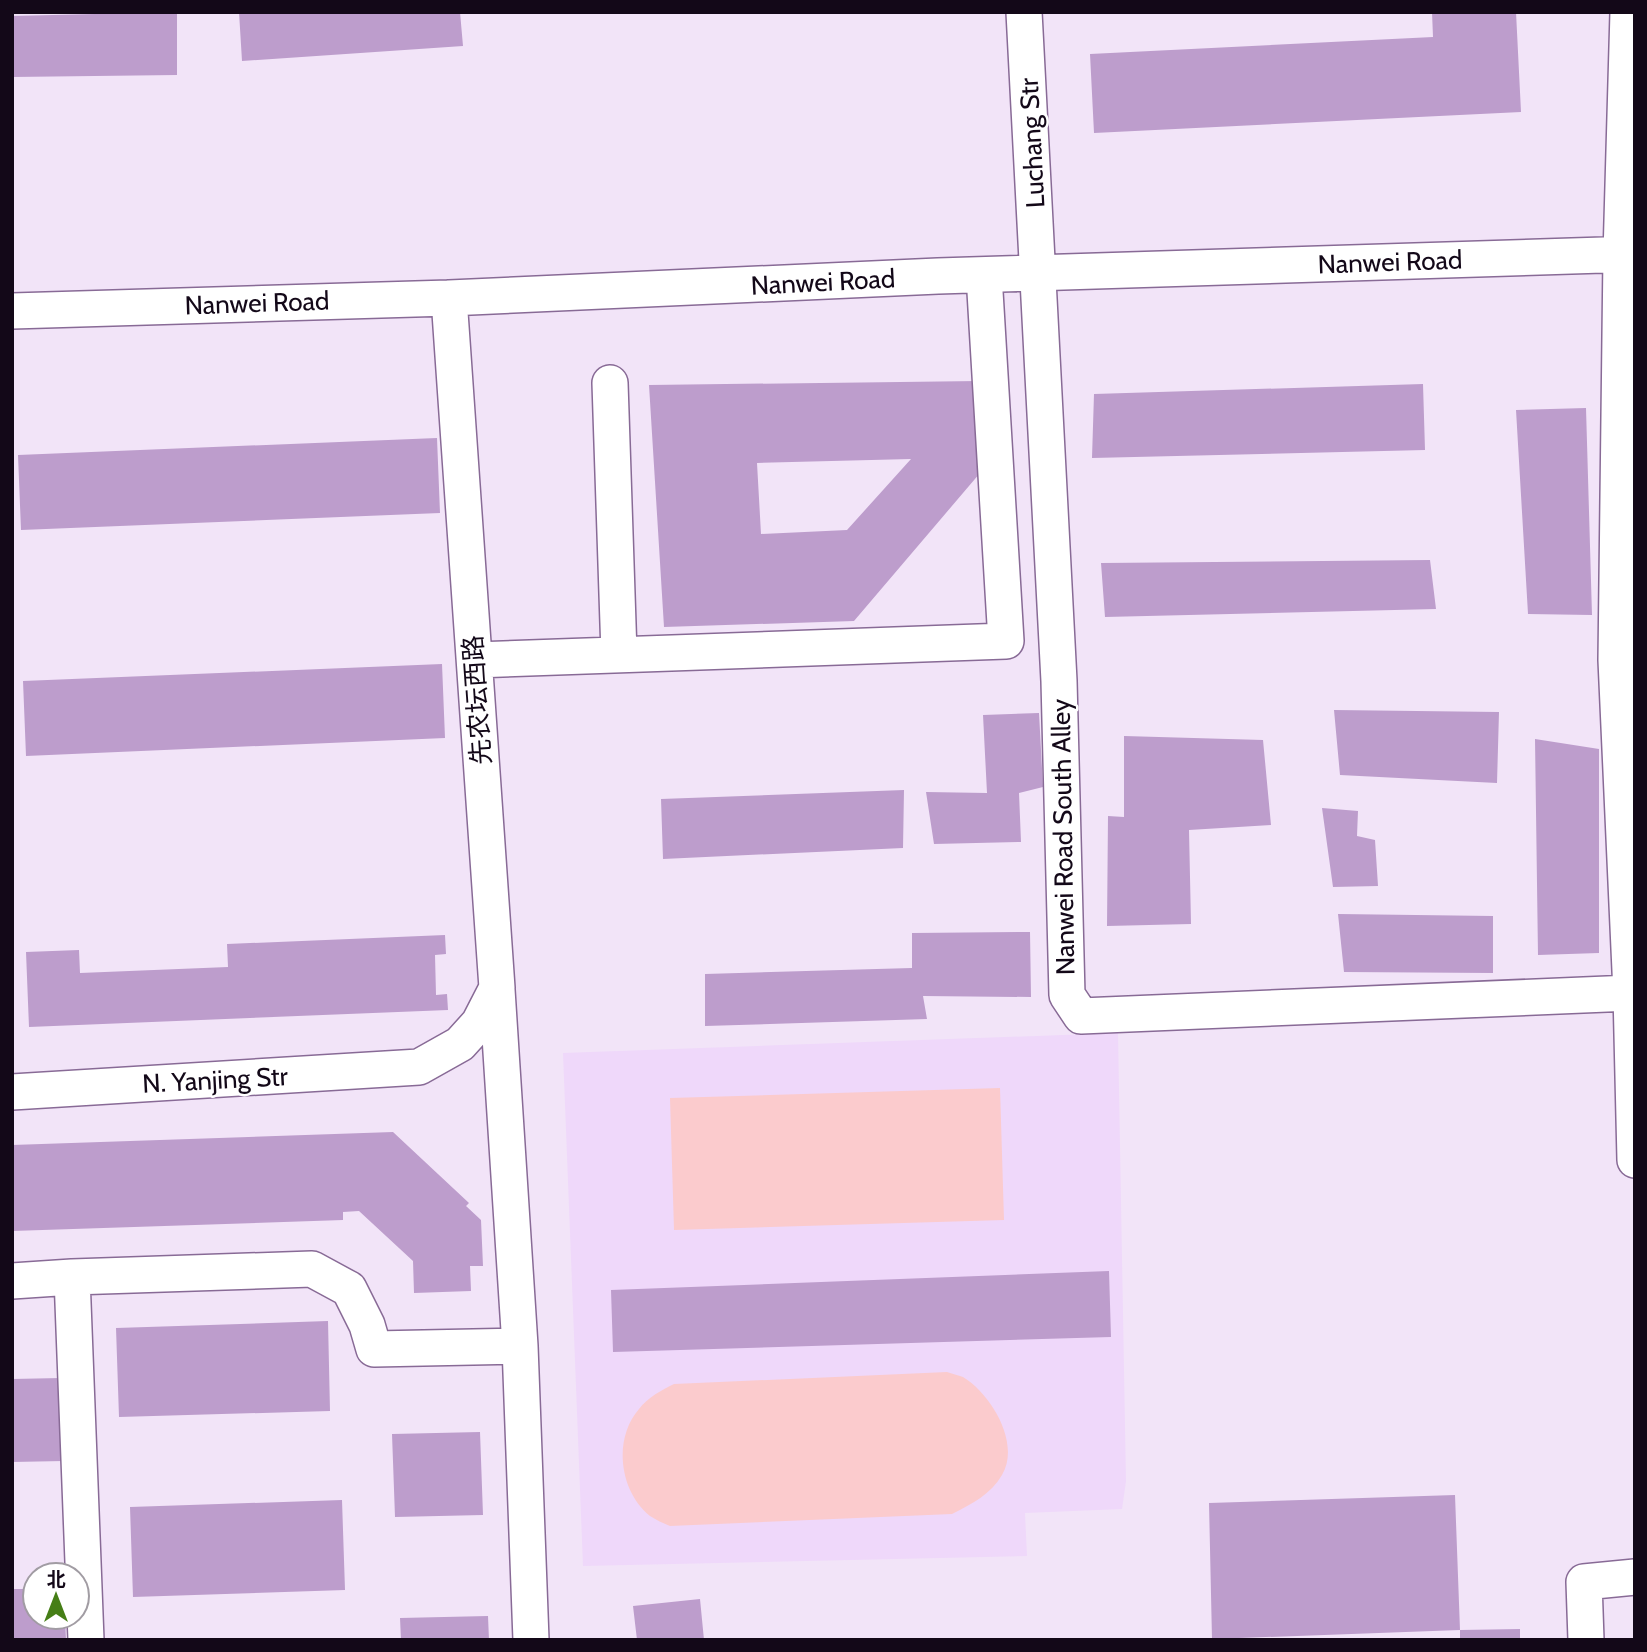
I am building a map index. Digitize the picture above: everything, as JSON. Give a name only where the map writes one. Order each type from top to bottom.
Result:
[{"type":"street","name":"Luchang Str","points":[[1024,12],[1039,273]]},
{"type":"street","points":[[1628,12],[1628,254],[1616,660],[1631,993],[1635,1160]]},
{"type":"street","name":"Nanwei Road","points":[[12,311],[449,298],[984,275],[1628,254]]},
{"type":"street","name":"Nanwei Road South Alley","points":[[1039,273],[1059,681],[1067,995],[1081,1016],[1631,993]]},
{"type":"street","points":[[475,660],[1006,641],[984,275]]},
{"type":"street","name":"先农坛西路","points":[[419,1068],[460,1044],[479,1023],[496,988],[449,298]]},
{"type":"street","points":[[610,383],[619,654]]},
{"type":"street","points":[[496,988],[520,1346],[531,1640]]},
{"type":"street","name":"N. Yanjing Str","points":[[12,1092],[419,1068]]},
{"type":"street","points":[[12,1281],[312,1269],[349,1289],[367,1325],[374,1349],[520,1346]]},
{"type":"street","points":[[72,1277],[86,1640]]},
{"type":"street","points":[[1586,1640],[1584,1582],[1635,1577]]},
{"type":"shaded area","points":[[1118,1033],[1126,1481],[1122,1509],[1025,1513],[1027,1556],[583,1566],[563,1053]]},
{"type":"shaded area","points":[[1000,1088],[1004,1220],[674,1230],[670,1098]]},
{"type":"shaded area","points":[[947,1372],[963,1377],[984,1395],[1000,1420],[1008,1449],[1007,1462],[998,1482],[980,1498],[952,1514],[670,1526],[650,1516],[632,1493],[626,1479],[623,1449],[631,1421],[647,1401],[674,1384]]},
{"type":"building","points":[[177,12],[177,75],[12,77],[12,16]]},
{"type":"building","points":[[239,12],[460,12],[463,46],[242,61]]},
{"type":"building","points":[[1432,12],[1516,12],[1521,112],[1094,133],[1090,54],[1433,37]]},
{"type":"building","points":[[979,381],[986,466],[854,621],[664,627],[649,385]],"holes":[[[911,459],[847,530],[761,534],[757,463]]]},
{"type":"building","points":[[1423,384],[1425,450],[1092,458],[1094,394]]},
{"type":"building","points":[[1586,408],[1592,615],[1528,614],[1516,410]]},
{"type":"building","points":[[437,438],[440,513],[21,530],[18,455]]},
{"type":"building","points":[[1430,560],[1436,609],[1105,617],[1101,563]]},
{"type":"building","points":[[442,664],[445,738],[26,756],[23,681]]},
{"type":"building","points":[[1334,710],[1499,712],[1497,783],[1340,775]]},
{"type":"building","points":[[1039,713],[1043,787],[1019,793],[1021,842],[934,844],[926,792],[987,793],[983,715]]},
{"type":"building","points":[[1124,736],[1263,740],[1271,825],[1189,830],[1191,924],[1107,926],[1108,816],[1124,817]]},
{"type":"building","points":[[1535,739],[1599,749],[1599,953],[1538,955]]},
{"type":"building","points":[[904,790],[903,848],[663,859],[661,799]]},
{"type":"building","points":[[1322,808],[1358,811],[1357,836],[1375,840],[1378,886],[1333,887]]},
{"type":"building","points":[[1338,914],[1493,916],[1493,973],[1344,972]]},
{"type":"building","points":[[1030,932],[1031,997],[923,996],[927,1019],[705,1026],[705,974],[912,968],[912,933]]},
{"type":"building","points":[[445,935],[446,954],[435,955],[436,995],[447,994],[448,1010],[29,1027],[26,952],[79,950],[80,973],[228,967],[227,944]]},
{"type":"building","points":[[393,1132],[469,1203],[466,1206],[481,1220],[483,1266],[470,1266],[471,1291],[414,1293],[413,1261],[359,1211],[343,1212],[343,1220],[12,1231],[12,1145]]},
{"type":"building","points":[[1109,1271],[1111,1337],[613,1352],[611,1290]]},
{"type":"building","points":[[328,1321],[330,1411],[119,1417],[116,1328]]},
{"type":"building","points":[[61,1378],[64,1461],[12,1462],[12,1379]]},
{"type":"building","points":[[480,1432],[483,1515],[395,1517],[392,1434]]},
{"type":"building","points":[[1455,1495],[1460,1630],[1212,1639],[1209,1503]]},
{"type":"building","points":[[342,1500],[345,1590],[133,1597],[130,1507]]},
{"type":"building","points":[[12,1589],[21,1589],[21,1631],[66,1631],[66,1640],[12,1640]]},
{"type":"building","points":[[700,1599],[704,1640],[637,1640],[633,1606]]},
{"type":"building","points":[[488,1616],[489,1640],[401,1640],[400,1618]]},
{"type":"building","points":[[1520,1629],[1520,1640],[1460,1640],[1460,1630]]}]
